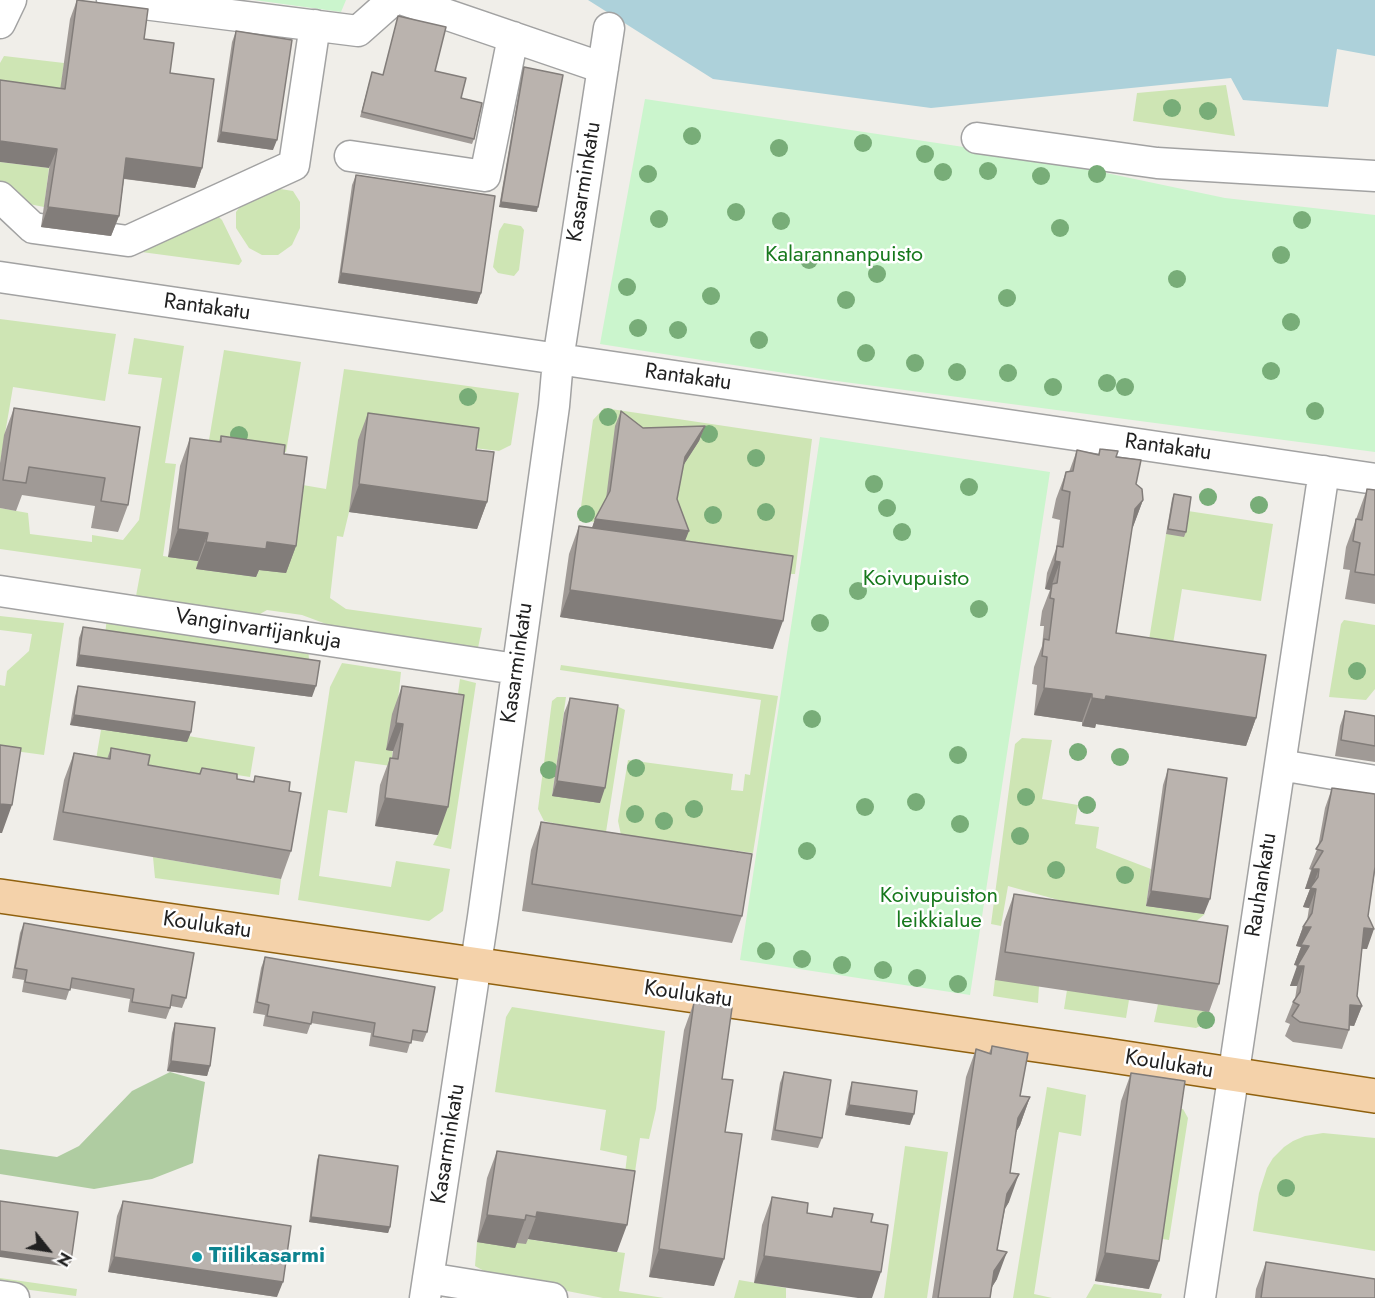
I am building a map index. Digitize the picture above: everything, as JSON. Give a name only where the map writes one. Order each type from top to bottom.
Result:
[{"type":"main road","name":"Koulukatu","points":[[0,896],[1375,1096]]},
{"type":"street","points":[[0,23],[11,0]]},
{"type":"street","points":[[112,0],[358,31],[393,0]]},
{"type":"street","points":[[404,0],[603,68]]},
{"type":"street","points":[[0,197],[33,228],[128,241],[294,165],[315,26]]},
{"type":"street","name":"Kasarminkatu","points":[[427,1288],[476,964],[554,406],[558,360],[609,28]]},
{"type":"street","points":[[350,156],[485,176],[513,37]]},
{"type":"street","points":[[977,138],[1157,163],[1375,176]]},
{"type":"street","name":"Rantakatu","points":[[0,277],[1375,479]]},
{"type":"street","name":"Rauhankatu","points":[[1200,1298],[1324,471]]},
{"type":"street","name":"Vanginvartijankuja","points":[[0,591],[516,669]]},
{"type":"street","points":[[1280,765],[1375,781]]},
{"type":"street","points":[[427,1288],[552,1298]]},
{"type":"street","points":[[0,1296],[14,1298]]},
{"type":"green space","points":[[254,0],[346,0],[341,12]]},
{"type":"green space","points":[[4,56],[64,63],[58,109],[0,101],[0,63]]},
{"type":"green space","points":[[1226,85],[1235,136],[1133,121],[1137,93]]},
{"type":"green space","name":"Kalarannanpuisto","points":[[645,99],[1030,157],[1225,198],[1375,215],[1375,452],[829,380],[600,344]]},
{"type":"green space","points":[[0,162],[49,168],[44,207],[19,202],[0,182]]},
{"type":"green space","points":[[274,188],[293,191],[300,202],[300,228],[292,245],[278,255],[262,255],[249,248],[236,228],[236,212],[243,203]]},
{"type":"green space","points":[[217,215],[222,220],[242,261],[239,265],[134,251]]},
{"type":"green space","points":[[504,223],[521,226],[524,230],[519,270],[514,276],[498,273],[493,267],[499,231]]},
{"type":"green space","points":[[0,319],[116,334],[105,401],[13,387],[0,463]]},
{"type":"green space","points":[[134,338],[184,346],[165,463],[176,464],[163,556],[198,561],[197,569],[256,577],[297,484],[326,489],[344,369],[519,393],[511,445],[499,451],[474,448],[349,512],[343,537],[337,536],[330,598],[346,609],[482,628],[476,658],[353,634],[302,615],[267,610],[260,614],[136,596],[141,569],[0,549],[0,508],[28,513],[30,534],[92,542],[92,535],[123,540],[139,520],[162,378],[128,374]]},
{"type":"green space","points":[[224,350],[301,362],[286,452],[209,440]]},
{"type":"green space","points":[[604,408],[812,439],[795,574],[719,575],[605,506],[596,522],[579,521],[593,420]]},
{"type":"green space","name":"Koivupuisto","points":[[820,437],[1050,472],[970,995],[740,960]]},
{"type":"green space","points":[[1188,511],[1273,524],[1261,601],[1182,589],[1169,668],[1145,665],[1166,534]]},
{"type":"green space","points":[[0,616],[64,623],[44,755],[0,749],[0,685],[5,686],[7,671],[29,651],[32,634],[0,630]]},
{"type":"green space","points":[[107,616],[308,648],[310,670],[105,636]]},
{"type":"green space","points":[[1344,620],[1375,625],[1375,689],[1366,700],[1329,697],[1341,624]]},
{"type":"green space","points":[[342,663],[401,672],[391,766],[355,761],[347,813],[328,810],[319,876],[391,887],[396,861],[450,869],[443,911],[429,921],[298,900],[330,687]]},
{"type":"green space","points":[[561,665],[778,696],[753,853],[621,835],[618,821],[628,760],[733,774],[731,790],[743,791],[745,774],[750,775],[761,700],[560,670]]},
{"type":"green space","points":[[460,679],[476,683],[451,849],[433,845],[438,835]]},
{"type":"green space","points":[[557,697],[566,697],[552,796],[615,705],[625,710],[606,832],[599,833],[544,821],[538,809],[552,701]]},
{"type":"green space","points":[[101,730],[188,736],[255,747],[250,777],[231,774],[227,801],[94,771]]},
{"type":"green space","points":[[1022,738],[1052,740],[1042,799],[1078,805],[1075,824],[1099,827],[1096,848],[1151,869],[1146,906],[1205,914],[1194,923],[1062,901],[1008,886],[1001,926],[991,924],[1015,744]]},
{"type":"green space","points":[[153,857],[281,879],[279,895],[155,878]]},
{"type":"green space","points":[[995,979],[1039,986],[1038,1003],[993,996]]},
{"type":"green space","points":[[1067,990],[1129,1000],[1126,1018],[1064,1009]]},
{"type":"green space","points":[[1158,1004],[1209,1012],[1208,1022],[1196,1028],[1154,1022]]},
{"type":"green space","points":[[512,1007],[665,1031],[656,1109],[649,1139],[640,1138],[632,1192],[623,1191],[627,1156],[600,1150],[606,1110],[495,1092],[506,1017]]},
{"type":"green space","points":[[170,1072],[205,1082],[193,1163],[152,1179],[94,1189],[0,1174],[0,1149],[57,1157],[79,1146],[132,1091]]},
{"type":"green space","points":[[1047,1087],[1086,1095],[1081,1136],[1059,1132],[1034,1294],[1052,1298],[1013,1298]]},
{"type":"green space","points":[[1175,1108],[1183,1109],[1188,1118],[1169,1240],[1156,1238]]},
{"type":"green space","points":[[1323,1133],[1375,1138],[1375,1251],[1253,1231],[1259,1193],[1267,1168],[1273,1158],[1293,1141]]},
{"type":"green space","points":[[905,1146],[948,1152],[927,1298],[884,1298]]},
{"type":"green space","points":[[527,1239],[625,1253],[619,1291],[664,1298],[603,1298],[495,1277],[475,1266],[477,1242],[516,1243]]},
{"type":"green space","points":[[0,1278],[77,1289],[76,1296],[0,1286]]},
{"type":"green space","points":[[739,1280],[786,1288],[786,1298],[734,1298]]},
{"type":"green space","points":[[1094,1284],[1162,1294],[1161,1298],[1086,1298]]},
{"type":"water","points":[[588,0],[1375,0],[1375,56],[1337,49],[1328,107],[1243,100],[1231,78],[931,108],[713,79]]},
{"type":"building","points":[[77,0],[148,9],[144,39],[174,43],[170,73],[214,79],[202,168],[126,158],[119,216],[48,207],[57,149],[0,141],[0,80],[65,89]]},
{"type":"building","points":[[398,16],[446,27],[435,71],[466,78],[461,98],[482,103],[474,139],[362,112],[372,72],[383,75]]},
{"type":"building","points":[[236,31],[292,40],[277,140],[221,132]]},
{"type":"building","points":[[524,67],[563,75],[538,207],[501,202]]},
{"type":"building","points":[[356,175],[495,196],[481,293],[341,273]]},
{"type":"building","points":[[14,408],[140,427],[128,505],[101,501],[105,478],[29,467],[26,483],[3,480]]},
{"type":"building","points":[[621,411],[643,428],[705,426],[685,457],[677,499],[689,531],[595,519],[610,491]]},
{"type":"building","points":[[368,413],[479,428],[476,450],[494,452],[487,502],[359,484]]},
{"type":"building","points":[[221,436],[285,445],[284,454],[307,457],[296,546],[267,542],[266,549],[206,542],[208,533],[178,529],[190,438],[221,442]]},
{"type":"building","points":[[1100,449],[1118,451],[1116,457],[1141,460],[1136,484],[1142,489],[1143,500],[1135,509],[1116,633],[1266,655],[1256,718],[1106,696],[1105,700],[1092,698],[1092,694],[1044,688],[1047,657],[1042,656],[1044,639],[1049,640],[1054,599],[1050,598],[1052,584],[1057,583],[1060,562],[1055,561],[1057,546],[1063,547],[1070,492],[1062,490],[1066,472],[1073,471],[1077,450],[1099,455]]},
{"type":"building","points":[[1367,489],[1375,490],[1375,575],[1355,572],[1360,543],[1353,541],[1356,519],[1362,520]]},
{"type":"building","points":[[1174,494],[1191,497],[1186,532],[1168,529]]},
{"type":"building","points":[[579,526],[793,556],[783,621],[570,590]]},
{"type":"building","points":[[83,627],[320,661],[316,686],[79,655]]},
{"type":"building","points":[[78,686],[195,702],[191,732],[74,715]]},
{"type":"building","points":[[402,686],[464,695],[448,807],[385,798],[390,758],[398,759],[403,724],[396,723]]},
{"type":"building","points":[[570,698],[618,705],[605,788],[557,781]]},
{"type":"building","points":[[1345,711],[1375,716],[1375,746],[1341,740]]},
{"type":"building","points":[[0,745],[21,748],[12,805],[0,804]]},
{"type":"building","points":[[111,748],[150,755],[148,765],[200,774],[202,768],[237,774],[237,779],[254,782],[255,776],[290,782],[289,791],[301,793],[291,851],[63,812],[74,753],[110,759]]},
{"type":"building","points":[[1168,769],[1227,778],[1210,899],[1151,891]]},
{"type":"building","points":[[1332,788],[1375,794],[1375,867],[1368,916],[1374,929],[1364,928],[1357,996],[1362,1006],[1350,1005],[1349,1030],[1300,1022],[1292,1016],[1299,1005],[1293,1002],[1300,992],[1304,966],[1297,966],[1309,946],[1301,945],[1311,927],[1303,927],[1312,913],[1316,889],[1310,888],[1318,877],[1319,869],[1312,869],[1323,851],[1316,849],[1322,840]]},
{"type":"building","points":[[541,822],[752,854],[742,916],[532,884]]},
{"type":"building","points":[[1014,894],[1228,926],[1219,984],[1005,952]]},
{"type":"building","points":[[24,923],[194,953],[186,998],[172,995],[170,1008],[132,1002],[134,989],[72,978],[70,990],[25,982],[27,970],[15,968]]},
{"type":"building","points":[[265,957],[435,987],[427,1032],[413,1030],[411,1043],[373,1036],[375,1023],[313,1012],[311,1024],[267,1016],[269,1005],[257,1002]]},
{"type":"building","points":[[694,1002],[732,1008],[722,1079],[733,1080],[725,1132],[742,1134],[724,1259],[659,1249]]},
{"type":"building","points":[[175,1023],[215,1028],[210,1066],[171,1061]]},
{"type":"building","points":[[992,1046],[1028,1053],[1020,1096],[1030,1097],[1018,1118],[1010,1173],[1019,1174],[1007,1194],[997,1250],[1007,1252],[994,1271],[990,1298],[938,1298],[976,1049],[991,1054]]},
{"type":"building","points":[[784,1072],[831,1080],[822,1138],[775,1130]]},
{"type":"building","points":[[1131,1073],[1185,1081],[1159,1261],[1105,1253]]},
{"type":"building","points":[[852,1082],[917,1091],[914,1114],[849,1105]]},
{"type":"building","points":[[497,1151],[635,1171],[627,1225],[537,1212],[536,1217],[526,1215],[525,1220],[487,1215]]},
{"type":"building","points":[[319,1155],[398,1166],[390,1227],[311,1217]]},
{"type":"building","points":[[772,1197],[808,1203],[807,1213],[832,1217],[834,1208],[873,1214],[871,1222],[888,1225],[881,1272],[764,1256]]},
{"type":"building","points":[[0,1201],[78,1212],[71,1261],[0,1251]]},
{"type":"building","name":"Tiilikasarmi","points":[[123,1201],[291,1226],[283,1282],[114,1257]]},
{"type":"building","points":[[1266,1262],[1375,1279],[1375,1298],[1261,1298]]},
{"type":"place","name":"Tiilikasarmi","points":[[197,1257]]},
{"type":"park label","name":"Koivupuiston leikkialue","points":[[939,910]]}]
